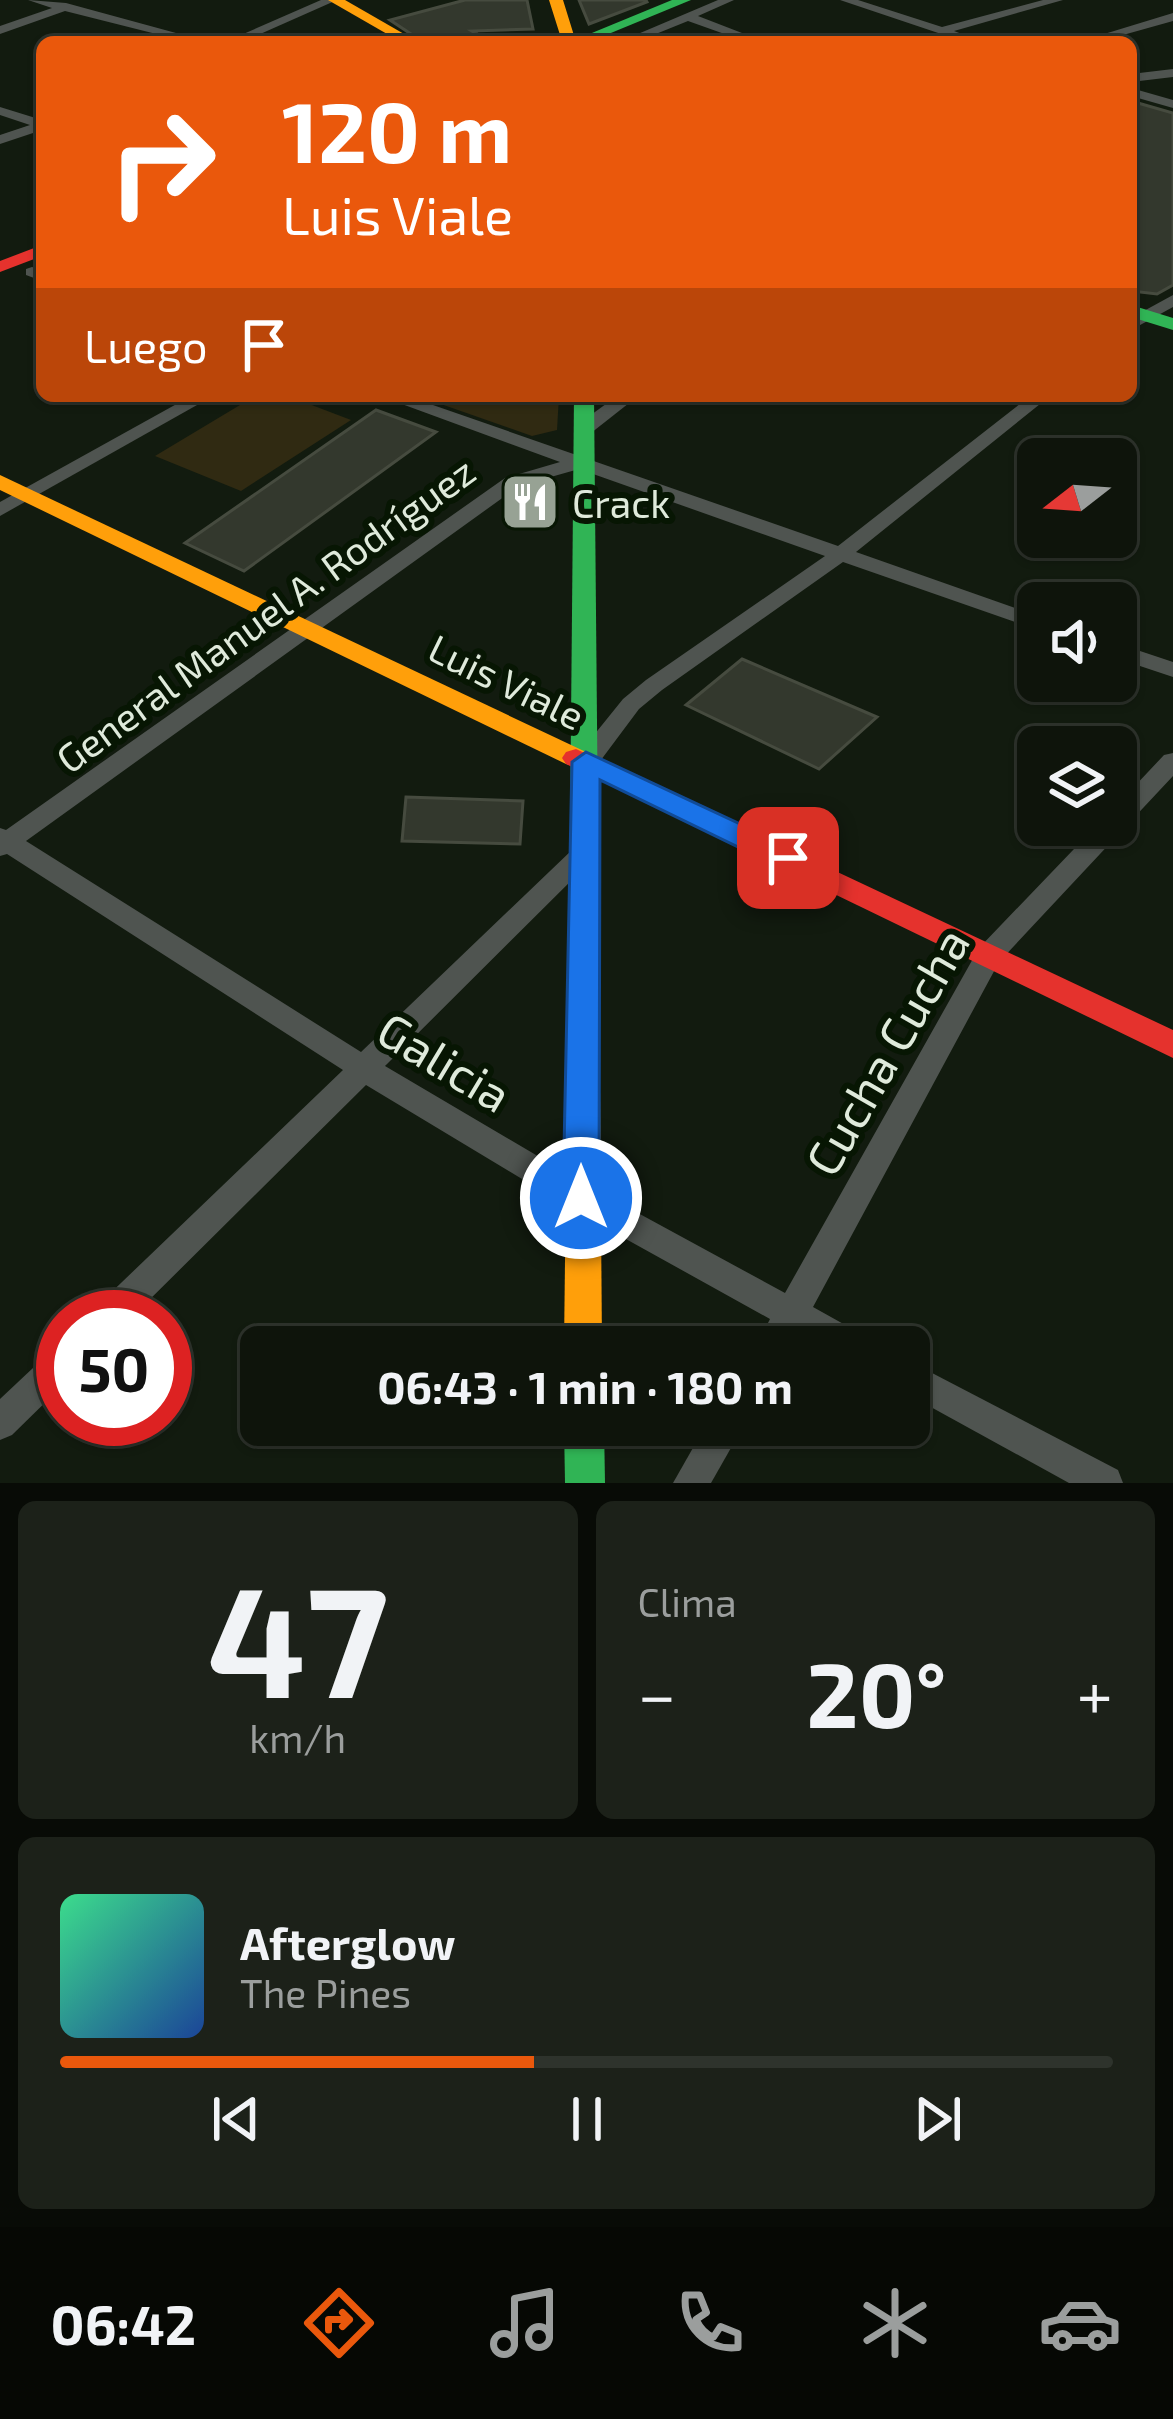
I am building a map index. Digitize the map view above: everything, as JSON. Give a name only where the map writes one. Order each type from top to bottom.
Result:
[{"type":"main road","points":[[333,0],[400,36]]},
{"type":"main road","points":[[556,0],[568,36]]},
{"type":"main road","points":[[590,36],[685,8]]},
{"type":"main road","points":[[1137,317],[1173,324]]},
{"type":"main road","points":[[583,1326],[584,402]]},
{"type":"main road","name":"Luis Viale","points":[[0,482],[1173,1046]]},
{"type":"main road","points":[[584,1446],[585,1483]]},
{"type":"street","points":[[34,0],[178,36]]},
{"type":"street","points":[[0,30],[85,0]]},
{"type":"street","points":[[246,36],[333,0]]},
{"type":"street","points":[[636,36],[685,8],[728,0]]},
{"type":"street","points":[[846,0],[960,36]]},
{"type":"street","points":[[942,30],[1057,0]]},
{"type":"street","points":[[877,10],[897,5]]},
{"type":"street","points":[[685,8],[746,36]]},
{"type":"street","points":[[1105,36],[1173,17]]},
{"type":"street","points":[[1137,77],[1173,73]]},
{"type":"street","points":[[1137,94],[1173,104]]},
{"type":"street","points":[[0,111],[36,122]]},
{"type":"street","points":[[0,140],[36,126]]},
{"type":"street","points":[[1137,316],[1173,299]]},
{"type":"street","points":[[0,510],[193,402]]},
{"type":"street","points":[[407,402],[1017,616]]},
{"type":"street","points":[[584,429],[621,402]]},
{"type":"street","points":[[586,762],[631,704],[654,685],[841,554],[1033,402]]},
{"type":"street","name":"General Manuel A. Rodríguez","points":[[3,842],[512,482],[583,462]]},
{"type":"street","points":[[1137,657],[1173,670]]},
{"type":"street","name":"Cucha Cucha","points":[[1137,799],[1173,761]]},
{"type":"street","name":"Galicia","points":[[3,842],[363,1069],[581,1198],[815,1326]]},
{"type":"street","name":"Cucha Cucha","points":[[786,1326],[989,955],[1092,846]]},
{"type":"street","points":[[137,1290],[582,855]]},
{"type":"street","points":[[930,1388],[1105,1483]]},
{"type":"street","points":[[0,1424],[36,1389]]},
{"type":"street","points":[[691,1483],[713,1446]]},
{"type":"shaded area","points":[[245,402],[304,402],[351,420],[241,491],[155,456]]},
{"type":"shaded area","points":[[435,402],[559,402],[557,430],[532,436]]},
{"type":"building","points":[[465,0],[527,0],[533,29],[472,31],[481,36],[414,36],[390,20]]},
{"type":"building","points":[[579,0],[646,0],[647,2],[589,24]]},
{"type":"building","points":[[1137,103],[1173,113],[1173,285],[1157,294],[1137,292]]},
{"type":"building","points":[[376,410],[436,432],[244,571],[185,543]]},
{"type":"building","points":[[742,659],[877,717],[819,769],[686,705]]},
{"type":"building","points":[[406,797],[523,801],[520,844],[402,841]]},
{"type":"traffic: fast","points":[[592,36],[684,0]]},
{"type":"traffic: fast","points":[[1137,313],[1173,324]]},
{"type":"traffic: fast","points":[[584,402],[584,830]]},
{"type":"traffic: fast","points":[[584,1446],[585,1483]]},
{"type":"traffic: slow","points":[[335,0],[400,36]]},
{"type":"traffic: slow","points":[[556,0],[567,36]]},
{"type":"traffic: slow","points":[[0,482],[576,758]]},
{"type":"traffic: slow","points":[[583,1326],[584,830]]},
{"type":"traffic: jam","points":[[0,267],[36,252]]},
{"type":"traffic: jam","points":[[576,758],[1173,1045]]},
{"type":"place","name":"Crack","points":[[530,502]]},
{"type":"route","points":[[581,1198],[586,762],[788,858]]}]
